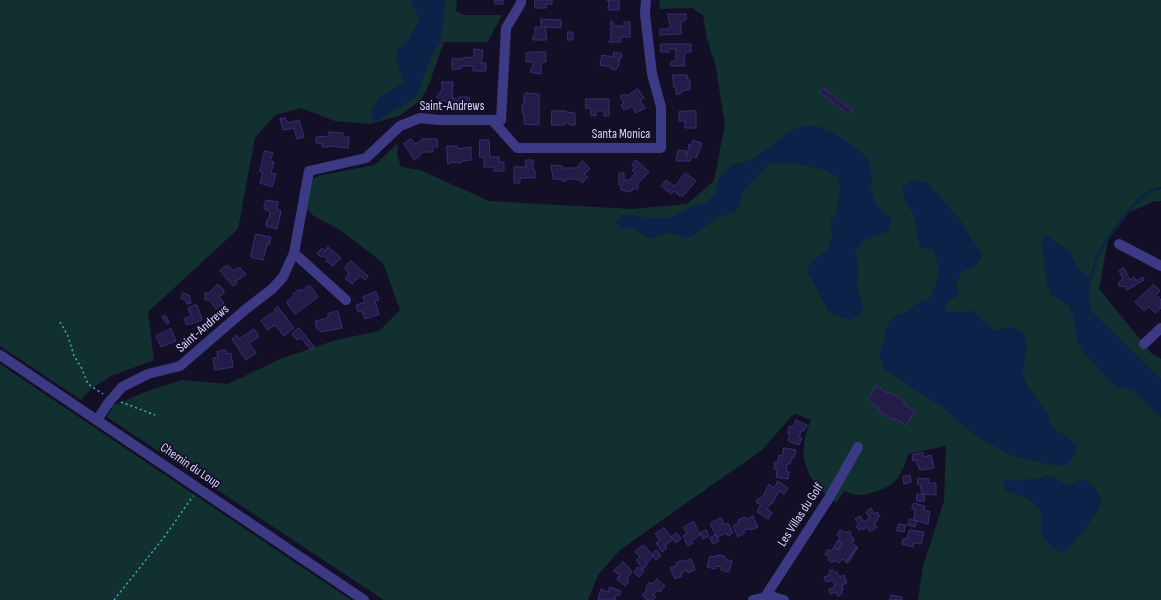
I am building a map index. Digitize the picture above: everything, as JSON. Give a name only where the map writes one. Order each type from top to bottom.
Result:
[{"type":"street","points":[[497,120],[506,28],[521,3],[521,0]]},
{"type":"street","name":"Santa Monica","points":[[497,120],[517,148],[661,148],[661,108],[652,74],[644,14],[646,0]]},
{"type":"street","name":"Saint-Andrews","points":[[97,420],[122,387],[148,374],[180,366],[246,309],[272,289],[283,276],[294,252],[309,171],[366,158],[400,126],[420,118],[438,120],[497,120]]},
{"type":"street","points":[[1119,244],[1161,266]]},
{"type":"street","points":[[294,252],[346,300]]},
{"type":"street","points":[[1144,344],[1161,328]]},
{"type":"street","name":"Chemin du Loup","points":[[0,355],[364,600]]},
{"type":"street","name":"Les Villas du Golf","points":[[764,597],[829,498],[858,447]]},
{"type":"street","points":[[753,600],[764,597],[777,597],[784,600]]},
{"type":"path","points":[[60,322],[68,336],[74,356],[81,367],[88,384],[95,390],[112,399],[155,415]]},
{"type":"path","points":[[114,600],[165,536],[199,488]]},
{"type":"green space","points":[[0,0],[457,0],[456,11],[464,15],[502,15],[487,43],[444,42],[429,84],[421,100],[399,116],[370,124],[335,121],[301,108],[275,115],[255,138],[238,229],[148,312],[154,360],[111,376],[91,389],[81,400],[0,346]]},
{"type":"green space","points":[[660,0],[1161,0],[1161,201],[1155,201],[1130,212],[1108,240],[1099,289],[1152,354],[1161,359],[1161,600],[918,600],[923,566],[944,501],[946,446],[908,454],[902,471],[896,480],[889,486],[878,491],[861,495],[844,491],[836,503],[817,486],[806,467],[804,445],[806,433],[811,420],[796,414],[791,417],[762,450],[619,551],[598,575],[588,600],[384,600],[107,417],[112,409],[111,405],[182,380],[228,384],[280,359],[336,340],[379,331],[400,310],[383,263],[340,230],[314,216],[305,207],[312,179],[322,175],[375,165],[398,143],[397,154],[401,167],[420,170],[489,201],[631,209],[687,204],[714,181],[725,124],[715,63],[707,39],[703,15],[692,8],[659,9]]},
{"type":"green space","points":[[0,364],[351,600],[0,600]]},
{"type":"water","points":[[412,0],[445,0],[441,42],[432,54],[416,97],[375,122],[370,114],[380,97],[404,82],[396,62],[397,51],[409,39],[420,18],[410,3]]},
{"type":"water","points":[[814,125],[829,131],[846,141],[862,153],[867,159],[871,170],[873,197],[878,206],[891,220],[890,229],[885,233],[864,240],[855,251],[859,268],[857,285],[863,307],[860,315],[849,320],[834,315],[828,311],[812,280],[806,272],[810,263],[828,249],[832,239],[830,220],[835,215],[840,190],[838,178],[825,170],[797,164],[774,163],[768,165],[743,191],[739,206],[734,213],[717,217],[693,236],[687,238],[673,233],[664,234],[650,239],[632,228],[622,229],[615,222],[623,214],[650,218],[672,217],[693,206],[705,203],[716,193],[718,179],[732,165],[751,160],[794,129]]},
{"type":"water","points":[[913,180],[928,183],[961,221],[983,255],[976,265],[962,272],[956,283],[959,296],[947,301],[945,311],[975,311],[979,318],[994,330],[1010,327],[1023,332],[1027,345],[1022,375],[1039,403],[1048,412],[1051,427],[1066,436],[1077,446],[1073,459],[1065,466],[1046,464],[1009,455],[969,431],[942,406],[918,393],[896,376],[885,370],[879,355],[889,321],[898,314],[907,312],[916,304],[929,299],[937,281],[939,270],[933,250],[920,247],[914,216],[904,199],[902,188]]},
{"type":"water","points":[[1046,235],[1070,252],[1077,267],[1091,279],[1089,296],[1091,311],[1161,379],[1161,418],[1134,391],[1115,386],[1082,351],[1076,336],[1074,318],[1068,305],[1051,295],[1047,284],[1041,241]]},
{"type":"water","points":[[1046,475],[1069,485],[1080,479],[1084,480],[1091,484],[1102,501],[1085,529],[1062,554],[1050,545],[1041,534],[1042,523],[1039,508],[1035,503],[1022,496],[1005,490],[1003,479],[1016,481],[1039,479]]},
{"type":"building","points":[[495,0],[503,0],[503,4],[495,4]]},
{"type":"building","points":[[535,0],[552,0],[552,4],[546,4],[546,8],[535,8]]},
{"type":"building","points":[[607,0],[619,0],[619,10],[608,10],[609,1]]},
{"type":"building","points":[[668,14],[686,14],[686,20],[681,22],[681,34],[660,35],[660,29],[667,29],[670,27]]},
{"type":"building","points":[[541,19],[561,20],[561,28],[545,27],[547,40],[533,40],[533,36],[535,35],[535,27],[541,27]]},
{"type":"building","points":[[611,21],[613,22],[613,26],[624,26],[624,22],[630,22],[630,37],[621,37],[621,42],[609,42],[611,38]]},
{"type":"building","points":[[568,32],[573,32],[573,40],[568,40]]},
{"type":"building","points":[[661,44],[691,44],[691,52],[686,52],[684,57],[685,66],[671,66],[671,62],[676,60],[676,49],[669,49],[669,52],[661,52]]},
{"type":"building","points":[[474,49],[483,50],[481,63],[486,63],[486,71],[473,71],[473,66],[461,66],[461,69],[452,69],[452,59],[462,59],[464,57],[471,58],[474,55]]},
{"type":"building","points":[[546,52],[546,62],[541,63],[541,74],[530,72],[534,62],[526,62],[526,53]]},
{"type":"building","points":[[614,52],[622,54],[618,67],[615,70],[611,69],[610,67],[600,65],[602,55],[613,57]]},
{"type":"building","points":[[673,75],[687,75],[688,80],[690,80],[690,90],[684,90],[680,94],[676,94]]},
{"type":"building","points":[[442,82],[453,82],[452,98],[457,99],[457,103],[448,104],[444,100],[442,102],[436,97],[442,90]]},
{"type":"building","points":[[823,88],[852,110],[848,114],[820,92]]},
{"type":"building","points":[[638,89],[644,98],[640,100],[645,108],[636,113],[632,106],[627,109],[623,109],[621,105],[624,103],[620,96],[625,94],[626,96]]},
{"type":"building","points":[[526,93],[539,94],[539,125],[524,124],[522,105],[524,105],[524,95]]},
{"type":"building","points":[[459,97],[469,97],[470,104],[460,105]]},
{"type":"building","points":[[586,99],[609,99],[609,116],[604,116],[604,111],[596,111],[596,116],[591,115],[590,108],[586,108]]},
{"type":"building","points":[[552,111],[566,111],[575,113],[575,125],[570,125],[567,122],[564,125],[552,125]]},
{"type":"building","points":[[696,111],[696,128],[685,128],[685,121],[679,121],[679,112]]},
{"type":"building","points":[[285,118],[288,123],[299,120],[304,137],[297,139],[294,128],[283,130],[280,119]]},
{"type":"building","points":[[329,132],[343,133],[343,137],[349,137],[348,148],[328,146],[322,147],[322,143],[316,143],[316,137],[329,136]]},
{"type":"building","points":[[411,139],[415,144],[421,141],[421,139],[437,139],[438,147],[433,147],[433,152],[421,152],[421,155],[414,160],[404,144]]},
{"type":"building","points":[[480,140],[489,140],[490,157],[499,157],[499,162],[504,162],[504,171],[494,171],[494,167],[484,167],[484,157],[480,157]]},
{"type":"building","points":[[693,140],[702,143],[696,158],[692,156],[690,161],[676,161],[678,150],[686,151],[687,156],[689,144],[691,145]]},
{"type":"building","points":[[447,146],[457,146],[457,149],[471,147],[471,160],[462,161],[461,163],[452,162],[448,164]]},
{"type":"building","points":[[265,151],[273,153],[270,161],[274,162],[271,173],[276,174],[272,187],[260,183],[263,172],[260,172]]},
{"type":"building","points":[[526,160],[533,160],[535,178],[520,178],[520,183],[514,183],[514,167],[526,167]]},
{"type":"building","points":[[636,160],[649,172],[638,183],[638,189],[632,189],[632,191],[626,192],[625,190],[621,190],[621,185],[619,185],[619,173],[624,173],[624,180],[631,180],[635,173],[632,170],[635,167],[632,165]]},
{"type":"building","points":[[583,161],[590,169],[584,174],[588,177],[582,183],[578,179],[566,179],[566,181],[562,181],[562,179],[553,179],[551,165],[562,166],[562,168],[578,168]]},
{"type":"building","points":[[685,173],[696,181],[683,196],[680,196],[674,191],[671,194],[661,186],[666,180],[674,186]]},
{"type":"building","points":[[266,200],[278,202],[278,210],[281,211],[277,229],[266,226],[270,213],[264,209]]},
{"type":"building","points":[[256,234],[271,237],[263,260],[251,257]]},
{"type":"building","points":[[328,247],[341,258],[333,266],[326,261],[327,259],[323,256],[321,257],[317,253],[322,248],[325,251]]},
{"type":"building","points":[[351,261],[368,276],[365,280],[360,276],[352,284],[345,278],[349,273],[344,268]]},
{"type":"building","points":[[228,265],[233,271],[240,268],[246,274],[235,281],[237,283],[233,286],[220,271]]},
{"type":"building","points":[[1124,268],[1130,280],[1134,277],[1136,281],[1143,277],[1144,280],[1127,290],[1125,286],[1120,287],[1118,284],[1123,279],[1119,271]]},
{"type":"building","points":[[217,285],[224,290],[224,293],[219,297],[224,303],[216,309],[209,300],[205,300],[205,293],[209,293]]},
{"type":"building","points":[[1154,285],[1160,291],[1156,295],[1161,300],[1161,308],[1155,313],[1149,307],[1144,311],[1135,302]]},
{"type":"building","points":[[310,286],[318,297],[295,314],[287,301],[300,289],[301,291]]},
{"type":"building","points":[[376,292],[379,300],[375,301],[379,314],[365,319],[362,311],[358,312],[356,305],[365,302],[363,297]]},
{"type":"building","points":[[183,293],[189,295],[191,303],[187,304],[185,300],[181,298]]},
{"type":"building","points":[[197,305],[202,320],[187,325],[184,319],[191,316],[188,308]]},
{"type":"building","points":[[278,307],[294,328],[284,336],[275,325],[268,330],[261,321],[271,313],[272,314],[275,312],[274,310]]},
{"type":"building","points":[[338,311],[342,328],[321,332],[317,329],[315,321],[328,318],[328,314]]},
{"type":"building","points":[[166,316],[169,323],[167,324],[162,317]]},
{"type":"building","points":[[299,328],[315,348],[310,349],[301,338],[297,340],[292,334]]},
{"type":"building","points":[[171,329],[176,341],[161,347],[156,336]]},
{"type":"building","points":[[254,329],[259,337],[249,343],[256,353],[246,360],[232,339],[237,335],[239,339]]},
{"type":"building","points":[[226,350],[227,354],[231,353],[233,367],[215,370],[213,358],[218,357],[217,352]]},
{"type":"building","points":[[877,386],[888,394],[890,392],[905,402],[903,404],[915,411],[906,425],[894,418],[893,420],[878,410],[879,408],[868,400]]},
{"type":"building","points":[[796,420],[807,425],[804,431],[802,430],[799,437],[802,438],[799,445],[788,441],[790,434],[787,433],[790,426],[793,427]]},
{"type":"building","points":[[784,448],[796,450],[794,458],[792,457],[790,464],[787,464],[786,471],[789,472],[788,479],[776,477],[777,470],[774,469],[775,462],[778,462],[779,455],[782,456]]},
{"type":"building","points":[[923,453],[924,457],[931,455],[934,468],[920,470],[916,460],[913,461],[912,455]]},
{"type":"building","points":[[910,475],[911,482],[904,484],[903,477]]},
{"type":"building","points":[[918,478],[929,479],[929,483],[936,483],[936,495],[922,494],[920,484],[918,484]]},
{"type":"building","points":[[778,481],[788,488],[784,494],[779,491],[772,504],[771,503],[767,509],[772,513],[768,519],[757,512],[760,506],[762,506],[756,502],[761,497],[762,498],[769,484],[774,488]]},
{"type":"building","points":[[917,494],[925,495],[924,501],[917,501]]},
{"type":"building","points":[[914,503],[925,506],[924,510],[930,512],[928,524],[914,520],[915,509],[912,509]]},
{"type":"building","points":[[871,508],[874,514],[877,512],[880,516],[877,517],[878,520],[874,523],[877,527],[870,532],[867,527],[863,530],[862,528],[859,530],[856,526],[859,524],[855,519],[860,516],[864,522],[870,518],[866,512]]},
{"type":"building","points":[[753,516],[758,527],[743,531],[745,533],[738,537],[733,526],[739,523],[738,520]]},
{"type":"building","points":[[721,518],[724,525],[728,523],[733,533],[728,536],[727,533],[717,537],[710,524]]},
{"type":"building","points":[[910,519],[917,521],[915,527],[908,525]]},
{"type":"building","points":[[694,522],[700,535],[688,546],[683,536],[687,534],[684,527]]},
{"type":"building","points":[[899,524],[906,525],[904,532],[897,531]]},
{"type":"building","points":[[664,528],[673,539],[665,546],[667,548],[662,552],[656,543],[660,540],[655,534]]},
{"type":"building","points":[[706,530],[709,536],[703,539],[700,533]]},
{"type":"building","points":[[840,530],[846,533],[848,531],[851,533],[850,536],[854,539],[852,543],[857,547],[846,562],[842,559],[839,563],[834,560],[832,563],[828,560],[830,557],[825,554],[828,549],[831,551],[834,547],[838,550],[842,544],[838,541],[840,537],[837,535]]},
{"type":"building","points":[[910,530],[924,532],[921,544],[914,543],[913,547],[902,544],[903,539],[906,539]]},
{"type":"building","points":[[677,533],[681,539],[676,543],[671,537]]},
{"type":"building","points":[[716,535],[719,541],[713,544],[710,538]]},
{"type":"building","points":[[838,541],[842,544],[838,550],[834,547]]},
{"type":"building","points":[[644,545],[653,556],[643,569],[636,560],[640,557],[635,552]]},
{"type":"building","points":[[857,547],[848,563],[846,562]]},
{"type":"building","points":[[657,550],[661,556],[656,560],[652,554]]},
{"type":"building","points":[[717,555],[725,556],[725,559],[732,561],[729,572],[721,570],[722,567],[716,566],[715,569],[707,567],[710,556],[717,557]]},
{"type":"building","points":[[691,559],[695,570],[688,573],[687,570],[681,573],[682,576],[675,579],[670,568],[683,560],[684,562]]},
{"type":"building","points":[[623,562],[632,571],[627,580],[629,582],[625,586],[617,579],[620,575],[614,571]]},
{"type":"building","points":[[638,567],[644,571],[639,577],[634,572]]},
{"type":"building","points":[[833,570],[835,573],[837,572],[839,577],[844,575],[847,583],[842,585],[842,594],[838,596],[836,592],[830,594],[829,589],[835,587],[833,580],[826,582],[824,577],[830,575],[829,571]]},
{"type":"building","points":[[657,579],[665,586],[660,592],[658,590],[653,595],[656,597],[653,600],[647,600],[642,595],[647,590],[645,588],[650,582],[652,584]]},
{"type":"building","points":[[610,587],[621,591],[619,596],[616,595],[615,600],[598,600],[601,589],[608,592]]},
{"type":"building","points":[[891,595],[902,597],[902,600],[890,600]]},
{"type":"waterway","points":[[1091,279],[1097,256],[1108,237],[1132,207],[1149,191],[1161,188]]}]
